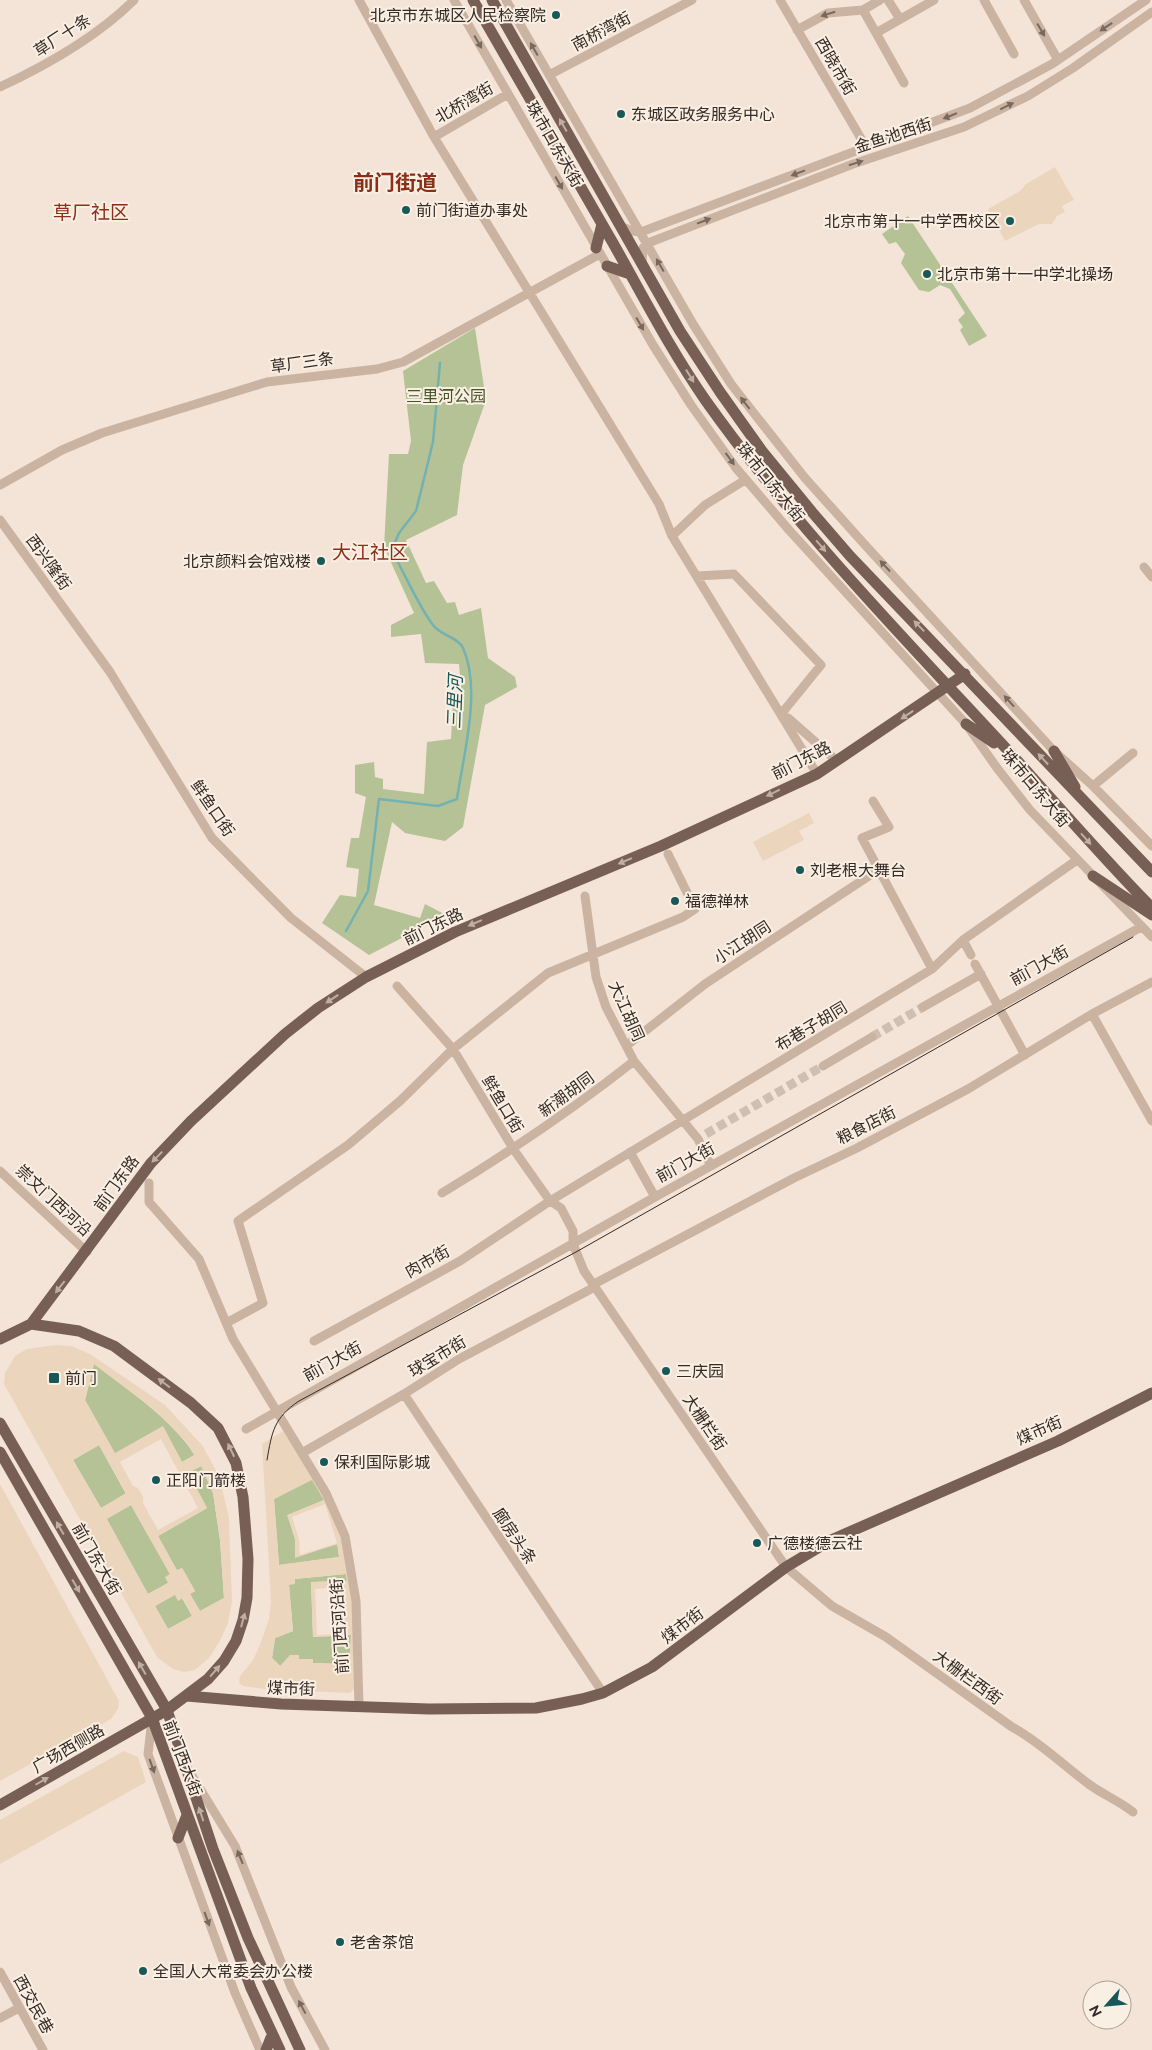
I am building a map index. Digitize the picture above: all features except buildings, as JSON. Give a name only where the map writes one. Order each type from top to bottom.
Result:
[{"type":"main road","name":"珠市口东大街","points":[[473,0],[666,338],[704,398],[749,459],[837,564],[917,654],[942,690],[1013,757],[1105,861],[1152,908]]},
{"type":"main road","name":"珠市口东大街","points":[[492,0],[680,331],[762,451],[844,548],[965,674],[1088,807],[1152,872]]},
{"type":"main road","points":[[598,251],[602,224]]},
{"type":"main road","points":[[606,266],[630,274]]},
{"type":"main road","points":[[917,654],[934,642]]},
{"type":"main road","name":"前门东路","points":[[31,1324],[87,1252],[151,1163],[191,1121],[285,1034],[318,1008],[366,977],[454,932],[661,846],[817,774],[965,674]]},
{"type":"main road","points":[[966,724],[1013,757]]},
{"type":"main road","points":[[1054,751],[1088,807]]},
{"type":"main road","points":[[1093,876],[1152,915]]},
{"type":"main road","points":[[0,1339],[31,1324],[79,1331],[114,1346],[208,1417],[226,1441],[236,1463],[243,1497],[248,1559],[247,1598],[243,1620],[236,1641],[213,1673],[187,1696]]},
{"type":"main road","name":"煤市街","points":[[187,1696],[236,1702],[429,1709],[536,1708],[603,1693],[652,1667],[786,1567],[835,1538],[1058,1440],[1152,1393]]},
{"type":"main road","name":"前门东大街","points":[[0,1423],[167,1710]]},
{"type":"main road","name":"前门东大街","points":[[0,1452],[152,1718]]},
{"type":"main road","name":"广场西侧路","points":[[0,1805],[167,1710],[187,1696]]},
{"type":"main road","name":"前门西大街","points":[[167,1710],[213,1849],[248,1938],[300,2050]]},
{"type":"main road","name":"前门西大街","points":[[152,1718],[251,1988],[280,2050]]},
{"type":"main road","points":[[178,1838],[187,1815]]},
{"type":"main road","points":[[266,2050],[272,2035]]},
{"type":"street","name":"草厂十条","points":[[0,87],[32,72],[117,17],[134,0]]},
{"type":"street","points":[[359,0],[434,137],[659,504],[672,536],[782,712],[817,774]]},
{"type":"street","name":"珠市口东大街","points":[[454,0],[606,266],[690,405],[745,480],[942,690],[1030,810],[1152,937]]},
{"type":"street","name":"珠市口东大街","points":[[506,0],[648,243],[693,324],[731,384],[776,442],[866,546],[1054,751],[1093,786],[1152,846]]},
{"type":"street","name":"南桥湾街","points":[[549,75],[692,0]]},
{"type":"street","name":"西晓市街","points":[[780,0],[866,147]]},
{"type":"street","points":[[797,30],[828,12],[863,10],[880,0]]},
{"type":"street","points":[[888,0],[900,20]]},
{"type":"street","points":[[876,33],[934,0]]},
{"type":"street","points":[[984,0],[1014,54]]},
{"type":"street","points":[[1024,0],[1058,60]]},
{"type":"street","name":"金鱼池西街","points":[[641,232],[970,108],[1058,60],[1146,0]]},
{"type":"street","points":[[863,10],[904,83]]},
{"type":"street","name":"金鱼池西街","points":[[648,243],[853,164],[964,127],[1028,96],[1073,68],[1152,12]]},
{"type":"street","name":"北桥湾街","points":[[434,137],[508,94]]},
{"type":"street","points":[[620,226],[632,231],[641,232]]},
{"type":"street","points":[[642,264],[643,248],[648,243]]},
{"type":"street","name":"草厂三条","points":[[0,485],[62,450],[102,433],[267,382],[377,369],[403,362],[529,293],[598,251]]},
{"type":"street","points":[[672,536],[706,506],[745,480]]},
{"type":"street","name":"西兴隆街","points":[[0,520],[74,621]]},
{"type":"street","points":[[1144,567],[1152,576]]},
{"type":"street","points":[[697,576],[734,574],[821,665],[782,712]]},
{"type":"street","name":"鲜鱼口街","points":[[74,621],[126,697],[212,838],[291,918],[366,977]]},
{"type":"street","points":[[782,712],[836,761]]},
{"type":"street","points":[[1093,786],[1133,753]]},
{"type":"street","points":[[873,801],[889,827],[862,838],[932,969]]},
{"type":"street","points":[[228,1322],[263,1303],[238,1221],[348,1144],[400,1100],[453,1049],[548,973],[591,953],[683,917],[695,909],[668,854]]},
{"type":"street","name":"布巷子胡同","points":[[550,1201],[932,969],[963,940],[1077,860]]},
{"type":"street","name":"小江胡同","points":[[626,1046],[705,984],[878,870]]},
{"type":"street","name":"大江胡同","points":[[585,896],[591,953],[596,977],[606,1007],[634,1061],[681,1121],[702,1137],[711,1166]]},
{"type":"street","name":"前门大街","points":[[246,1429],[573,1242],[1142,927]]},
{"type":"street","points":[[963,940],[971,954]]},
{"type":"street","points":[[975,964],[1025,1055]]},
{"type":"street","points":[[923,1007],[981,974]]},
{"type":"street","name":"粮食店街","points":[[592,1287],[794,1178],[865,1144],[1025,1055],[1092,1014],[1152,982]]},
{"type":"street","name":"鲜鱼口街","points":[[397,986],[453,1049],[514,1150],[550,1201],[561,1208],[573,1231],[573,1242]]},
{"type":"street","points":[[1092,1014],[1152,1121]]},
{"type":"street","points":[[823,1066],[872,1037]]},
{"type":"street","name":"新潮胡同","points":[[442,1193],[514,1150],[579,1105],[634,1061]]},
{"type":"street","points":[[630,1152],[655,1197]]},
{"type":"street","name":"崇文门西河沿","points":[[0,1171],[87,1252]]},
{"type":"street","name":"前门西河沿街","points":[[149,1183],[149,1202],[200,1259],[228,1322],[233,1339],[326,1493],[345,1536],[356,1601],[359,1707]]},
{"type":"street","name":"肉市街","points":[[314,1341],[460,1261],[550,1201]]},
{"type":"street","name":"大栅栏街","points":[[573,1242],[592,1287],[786,1567]]},
{"type":"street","name":"球宝市街","points":[[302,1453],[404,1394],[459,1359],[592,1287]]},
{"type":"street","name":"廊房头条","points":[[404,1394],[603,1693]]},
{"type":"street","name":"大栅栏西街","points":[[786,1567],[832,1606],[886,1637],[1012,1728],[1025,1734],[1092,1786],[1119,1801],[1133,1812]]},
{"type":"street","name":"前门西大街","points":[[152,1718],[148,1754],[235,1993],[260,2050]]},
{"type":"street","name":"前门西大街","points":[[183,1760],[235,1846],[291,1987],[325,2050]]},
{"type":"street","name":"西交民巷","points":[[0,1972],[43,2050]]},
{"type":"street","points":[[0,2018],[19,2008]]},
{"type":"green space","name":"北京市第十一中学北操场","points":[[908,216],[987,336],[969,346],[960,330],[963,327],[958,320],[965,313],[950,289],[940,285],[929,292],[919,290],[901,263],[905,254],[896,242],[889,244],[882,234]]},
{"type":"green space","name":"三里河公园","points":[[475,328],[486,400],[463,465],[457,515],[406,540],[426,583],[434,581],[447,603],[455,602],[459,615],[481,608],[488,658],[515,677],[517,687],[485,705],[463,827],[445,841],[405,833],[392,822],[374,905],[420,918],[425,904],[446,915],[369,955],[322,923],[340,895],[356,897],[359,869],[346,867],[351,838],[359,838],[366,797],[355,793],[355,765],[374,762],[375,777],[383,779],[383,789],[424,794],[427,742],[451,739],[453,702],[462,699],[459,664],[425,663],[421,634],[391,637],[391,625],[414,613],[384,547],[389,454],[408,454],[411,441],[403,371]]},
{"type":"green space","points":[[94,1364],[161,1417],[185,1441],[195,1455],[182,1462],[163,1427],[115,1454],[85,1400]]},
{"type":"green space","points":[[99,1445],[126,1494],[101,1508],[73,1460]]},
{"type":"green space","points":[[201,1466],[213,1493],[220,1540],[224,1598],[200,1611],[190,1594],[195,1591],[182,1568],[177,1571],[158,1536],[207,1508],[188,1473]]},
{"type":"green space","points":[[312,1479],[324,1500],[288,1515],[295,1539],[295,1557],[338,1544],[339,1557],[279,1565],[274,1499]]},
{"type":"green space","points":[[131,1505],[170,1574],[168,1583],[148,1594],[106,1519]]},
{"type":"green space","points":[[346,1574],[347,1581],[311,1582],[313,1637],[351,1635],[350,1658],[340,1658],[339,1664],[313,1663],[280,1666],[272,1658],[275,1638],[293,1631],[289,1585],[294,1579]]},
{"type":"green space","points":[[175,1594],[182,1598],[192,1616],[168,1629],[155,1606]]},
{"type":"shaded area","points":[[1055,167],[1074,200],[1062,206],[1065,212],[1057,216],[1052,224],[1039,224],[1005,241],[988,209],[1020,191],[1026,184]]},
{"type":"shaded area","points":[[809,813],[814,823],[799,831],[804,840],[763,861],[753,842]]},
{"type":"shaded area","points":[[55,1345],[71,1346],[90,1354],[165,1405],[202,1445],[219,1476],[229,1518],[232,1602],[228,1623],[220,1641],[209,1658],[195,1670],[184,1672],[173,1669],[157,1657],[4,1384],[5,1373],[15,1356],[27,1349]],"holes":[[[94,1364],[157,1412],[186,1442],[194,1455],[182,1462],[163,1426],[115,1453],[85,1400]],[[161,1439],[198,1508],[158,1530],[143,1503],[143,1497],[138,1488],[133,1486],[120,1462]],[[99,1445],[126,1493],[101,1508],[73,1460]],[[201,1466],[213,1493],[220,1540],[224,1598],[200,1611],[190,1594],[195,1591],[182,1568],[177,1570],[158,1536],[207,1508],[188,1473]],[[131,1505],[170,1574],[165,1577],[168,1583],[148,1594],[107,1519]],[[175,1595],[178,1601],[183,1598],[192,1616],[168,1629],[155,1606]]]},
{"type":"shaded area","points":[[285,1430],[322,1493],[342,1536],[353,1602],[354,1689],[350,1693],[264,1689],[243,1686],[239,1683],[240,1676],[253,1660],[260,1645],[269,1619],[271,1601],[262,1444]],"holes":[[[312,1480],[324,1500],[287,1515],[295,1539],[295,1558],[337,1544],[339,1557],[279,1565],[274,1499]],[[325,1504],[337,1543],[300,1555],[299,1539],[292,1517]],[[346,1574],[347,1581],[311,1582],[313,1637],[351,1635],[350,1658],[339,1658],[339,1664],[313,1663],[313,1659],[299,1659],[299,1655],[290,1655],[280,1666],[272,1658],[275,1638],[293,1631],[289,1585],[295,1584],[295,1579]],[[343,1587],[345,1634],[317,1635],[315,1589]]]},
{"type":"shaded area","points":[[0,1484],[119,1701],[118,1709],[111,1719],[0,1781]]},
{"type":"shaded area","points":[[124,1751],[138,1757],[146,1782],[0,1864],[0,1820]]},
{"type":"waterway","name":"三里河","points":[[346,931],[368,891],[379,799],[438,806],[457,799],[467,743],[471,683],[463,648],[458,642],[436,628],[428,618],[394,555],[393,547],[399,533],[416,511],[433,442],[440,363]]},
{"type":"tunnel","points":[[872,1037],[923,1007]]},
{"type":"tunnel","points":[[706,1134],[823,1066]]},
{"type":"tram line","points":[[267,1460],[273,1433],[279,1419],[299,1401],[576,1252],[1133,937]]},
{"type":"place","name":"北京市东城区人民检察院","points":[[556,15]]},
{"type":"place","name":"东城区政务服务中心","points":[[621,114]]},
{"type":"place","name":"前门街道办事处","points":[[406,210]]},
{"type":"place","name":"北京市第十一中学西校区","points":[[1010,221]]},
{"type":"place","name":"北京市第十一中学北操场","points":[[927,274]]},
{"type":"place","name":"北京颜料会馆戏楼","points":[[321,561]]},
{"type":"place","name":"刘老根大舞台","points":[[800,870]]},
{"type":"place","name":"福德禅林","points":[[675,901]]},
{"type":"place","name":"三庆园","points":[[666,1371]]},
{"type":"place","name":"前门","points":[[54,1378]]},
{"type":"place","name":"保利国际影城","points":[[324,1462]]},
{"type":"place","name":"正阳门箭楼","points":[[156,1480]]},
{"type":"place","name":"广德楼德云社","points":[[757,1543]]},
{"type":"place","name":"老舍茶馆","points":[[340,1942]]},
{"type":"place","name":"全国人大常委会办公楼","points":[[143,1971]]},
{"type":"district","name":"前门街道","points":[[395,183]]},
{"type":"district","name":"草厂社区","points":[[91,212]]},
{"type":"district","name":"大江社区","points":[[370,552]]}]
